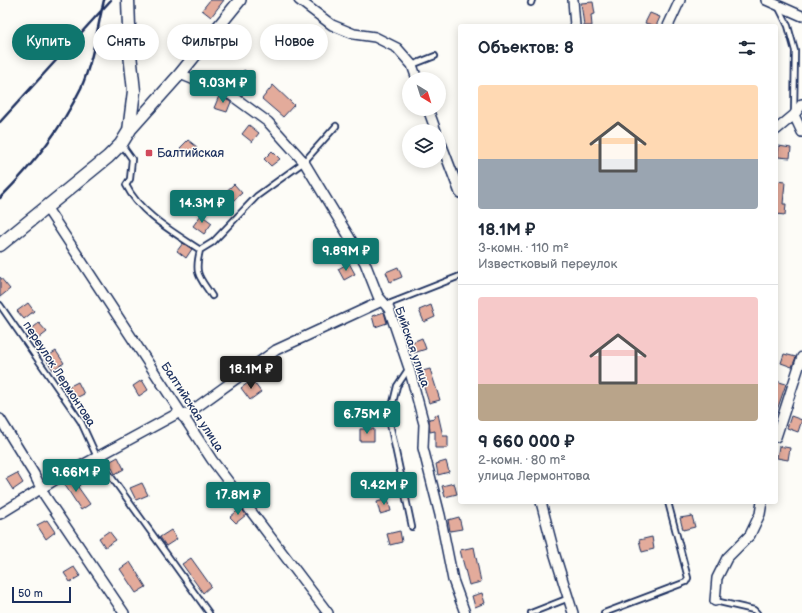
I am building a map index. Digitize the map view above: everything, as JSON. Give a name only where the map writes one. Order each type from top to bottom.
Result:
[{"type":"main road","points":[[0,245],[108,157],[121,144],[129,131],[134,91],[130,54],[128,0]]},
{"type":"street","points":[[129,131],[180,74],[240,0]]},
{"type":"street","points":[[299,0],[332,25],[354,34],[375,37],[397,48],[412,65],[414,72]]},
{"type":"street","points":[[573,0],[576,24]]},
{"type":"street","points":[[669,24],[680,0]]},
{"type":"street","points":[[766,0],[802,16]]},
{"type":"street","name":"Бийская улица","points":[[180,74],[231,95],[268,122],[304,162],[365,264],[378,296],[389,309],[409,368],[424,424],[423,448],[440,515],[453,580],[465,613]]},
{"type":"street","points":[[778,128],[794,115],[802,104]]},
{"type":"street","points":[[794,115],[802,132]]},
{"type":"street","points":[[446,156],[458,188]]},
{"type":"street","name":"Балтийская улица","points":[[46,207],[212,460],[328,613]]},
{"type":"street","points":[[0,514],[97,456],[182,414],[276,350],[384,303]]},
{"type":"street","points":[[778,431],[802,357]]},
{"type":"street","points":[[0,419],[42,488],[45,496],[124,613]]},
{"type":"street","points":[[542,504],[554,552],[573,613]]},
{"type":"street","points":[[715,601],[718,578],[727,558],[750,535],[760,514],[762,504]]},
{"type":"lane","points":[[777,5],[788,26],[795,51],[794,115]]},
{"type":"lane","points":[[412,65],[435,56]]},
{"type":"lane","points":[[212,296],[198,275],[196,266],[200,250],[213,242],[257,196],[304,162],[336,126]]},
{"type":"lane","points":[[121,144],[132,159],[130,179],[126,185],[132,197],[148,212],[200,250]]},
{"type":"lane","points":[[384,303],[458,277]]},
{"type":"lane","name":"переулок Лермонтова","points":[[0,305],[81,422],[97,456],[209,613]]},
{"type":"lane","points":[[409,368],[397,386],[389,419],[412,527]]},
{"type":"lane","points":[[604,613],[686,582],[688,578],[669,504]]},
{"type":"lane","points":[[531,613],[569,598]]},
{"type":"lane","points":[[715,601],[754,610],[757,613]]},
{"type":"building","points":[[210,0],[224,0],[211,17],[202,10]]},
{"type":"building","points":[[593,2],[595,14],[591,15],[592,24],[584,24],[581,3]]},
{"type":"building","points":[[650,13],[660,17],[657,24],[645,23]]},
{"type":"building","points":[[244,70],[254,77],[247,86],[237,79]]},
{"type":"building","points":[[273,85],[294,105],[283,117],[262,99]]},
{"type":"building","points":[[219,96],[231,102],[227,112],[214,108]]},
{"type":"building","points":[[249,125],[259,133],[252,142],[242,134]]},
{"type":"building","points":[[188,140],[197,147],[188,156],[180,148]]},
{"type":"building","points":[[779,146],[791,148],[790,158],[778,157]]},
{"type":"building","points":[[272,151],[280,159],[271,166],[264,159]]},
{"type":"building","points":[[778,181],[785,182],[783,204],[786,204],[785,215],[778,214]]},
{"type":"building","points":[[234,184],[242,193],[233,201],[232,200],[223,212],[214,205]]},
{"type":"building","points":[[201,215],[212,223],[204,234],[193,226]]},
{"type":"building","points":[[183,243],[192,249],[186,258],[177,251]]},
{"type":"building","points":[[335,243],[340,252],[329,258],[324,249]]},
{"type":"building","points":[[349,263],[355,274],[344,280],[338,269]]},
{"type":"building","points":[[398,267],[402,277],[390,282],[386,272]]},
{"type":"building","points":[[0,277],[10,289],[0,297]]},
{"type":"building","points":[[28,303],[34,311],[24,319],[17,311]]},
{"type":"building","points":[[431,305],[435,317],[424,322],[419,310]]},
{"type":"building","points":[[384,312],[387,323],[375,327],[372,316]]},
{"type":"building","points":[[39,323],[47,332],[38,339],[30,330]]},
{"type":"building","points":[[422,338],[426,349],[414,353],[410,343]]},
{"type":"building","points":[[56,351],[64,363],[53,370],[45,358]]},
{"type":"building","points":[[784,354],[796,357],[792,367],[781,363]]},
{"type":"building","points":[[430,369],[440,400],[429,403],[419,372]]},
{"type":"building","points":[[142,380],[148,390],[139,396],[133,386]]},
{"type":"building","points":[[252,380],[261,392],[250,400],[241,388]]},
{"type":"building","points":[[78,382],[84,394],[74,399],[68,387]]},
{"type":"building","points":[[778,382],[786,384],[778,407]]},
{"type":"building","points":[[438,414],[443,436],[448,436],[448,448],[435,448],[435,431],[430,432],[429,419],[435,418],[435,415]]},
{"type":"building","points":[[791,416],[802,420],[798,432],[787,428]]},
{"type":"building","points":[[360,429],[374,429],[374,441],[360,441]]},
{"type":"building","points":[[779,446],[790,448],[788,460],[778,458]]},
{"type":"building","points":[[118,457],[124,469],[115,474],[109,462]]},
{"type":"building","points":[[446,461],[449,472],[438,475],[436,464]]},
{"type":"building","points":[[17,473],[23,483],[13,490],[6,479]]},
{"type":"building","points":[[75,476],[80,485],[78,487],[90,504],[81,510],[63,482]]},
{"type":"building","points":[[142,483],[148,495],[136,500],[130,488]]},
{"type":"building","points":[[454,483],[457,494],[445,497],[442,486]]},
{"type":"building","points":[[388,499],[391,511],[380,514],[377,502]]},
{"type":"building","points":[[241,508],[246,515],[236,523],[230,517]]},
{"type":"building","points":[[692,516],[695,527],[683,530],[680,518]]},
{"type":"building","points":[[459,517],[462,529],[450,531],[448,520]]},
{"type":"building","points":[[47,520],[55,532],[46,539],[37,525]]},
{"type":"building","points":[[171,530],[177,539],[166,546],[160,537]]},
{"type":"building","points":[[109,531],[116,540],[105,547],[99,538]]},
{"type":"building","points":[[400,531],[402,542],[390,545],[387,534]]},
{"type":"building","points":[[652,537],[654,549],[642,552],[639,540]]},
{"type":"building","points":[[474,547],[481,582],[469,585],[460,550]]},
{"type":"building","points":[[191,558],[211,586],[203,593],[182,564]]},
{"type":"building","points":[[130,562],[146,587],[136,593],[120,569]]},
{"type":"building","points":[[74,567],[80,576],[70,582],[64,573]]},
{"type":"building","points":[[482,593],[485,603],[475,607],[472,596]]},
{"type":"railway","points":[[0,198],[45,146],[64,118],[81,88],[89,67],[104,0]]},
{"type":"railway","points":[[0,122],[111,0]]},
{"type":"place","name":"Балтийская","points":[[149,153]]}]
